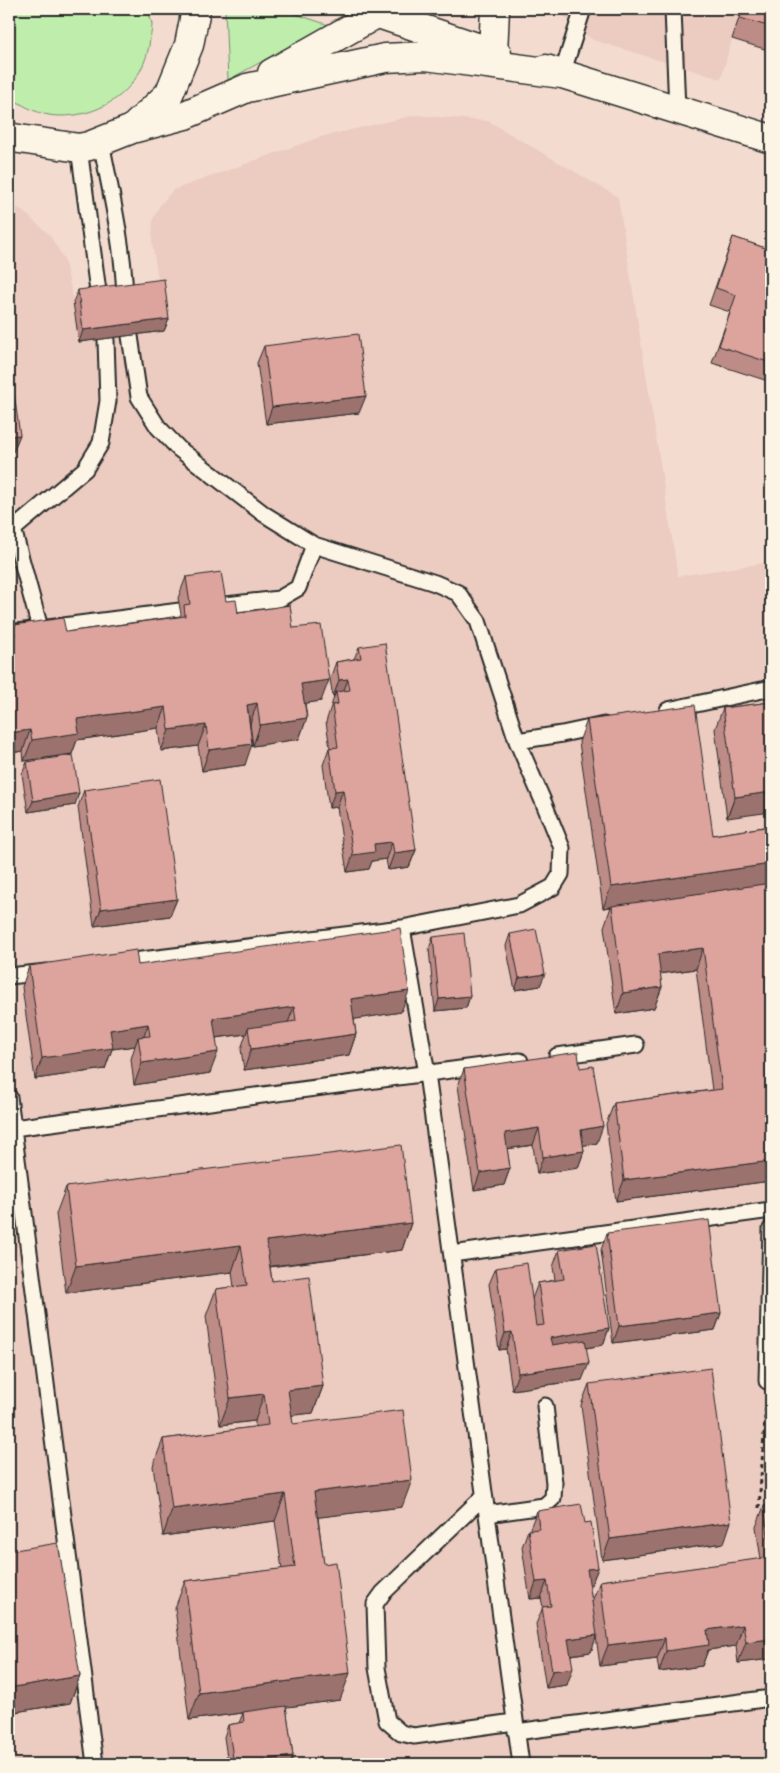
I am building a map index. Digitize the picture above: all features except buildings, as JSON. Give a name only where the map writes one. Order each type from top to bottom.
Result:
[{"type":"main road","points":[[132,129],[169,94],[189,45],[196,9]]},
{"type":"main road","points":[[493,53],[495,9]]},
{"type":"main road","points":[[9,136],[13,138],[90,145],[132,129],[185,115],[247,88],[374,10],[493,53],[771,139]]},
{"type":"main road","points":[[247,88],[350,64],[405,56],[426,56],[562,74]]},
{"type":"lane","points":[[562,74],[583,9]]},
{"type":"lane","points":[[673,9],[677,110]]},
{"type":"lane","points":[[90,145],[118,232],[125,296]]},
{"type":"lane","points":[[90,145],[100,299]]},
{"type":"lane","points":[[106,964],[402,928],[519,905],[552,887],[561,874],[562,848],[544,801],[517,741],[478,621],[458,593],[435,583],[314,545],[264,514],[179,449],[158,427],[139,397],[130,336]]},
{"type":"lane","points":[[40,628],[11,531],[85,469],[101,443],[108,401],[106,340]]},
{"type":"lane","points":[[215,607],[279,599],[298,588],[314,545]]},
{"type":"lane","points":[[9,633],[180,611]]},
{"type":"lane","points":[[659,712],[771,688]]},
{"type":"lane","points":[[517,741],[562,734],[620,721]]},
{"type":"lane","points":[[402,928],[427,1074],[521,1764]]},
{"type":"lane","points":[[9,976],[58,970]]},
{"type":"lane","points":[[13,1128],[636,1045]]},
{"type":"lane","points":[[9,1097],[95,1764]]},
{"type":"lane","points":[[452,1254],[771,1210]]},
{"type":"lane","points":[[767,1381],[771,1229]]},
{"type":"lane","points":[[487,1514],[544,1506],[553,1498],[554,1483],[545,1406]]},
{"type":"lane","points":[[484,1496],[383,1593],[375,1604],[377,1668],[387,1721],[400,1733],[414,1736],[515,1727],[771,1698]]},
{"type":"path","points":[[759,1508],[767,1381]]},
{"type":"shaded area","points":[[555,9],[771,9],[771,51],[732,39],[721,79],[593,40]]},
{"type":"shaded area","points":[[416,115],[488,121],[618,197],[678,576],[771,562],[771,1764],[9,1764],[9,205],[19,208],[49,234],[64,259],[74,302],[160,291],[152,243],[153,219],[160,205],[173,190],[320,137]]},
{"type":"green space","points":[[9,9],[148,9],[152,26],[147,56],[131,84],[107,104],[92,111],[76,115],[52,116],[39,112],[9,97]]},
{"type":"green space","points":[[225,9],[280,9],[329,25],[228,80]]}]
